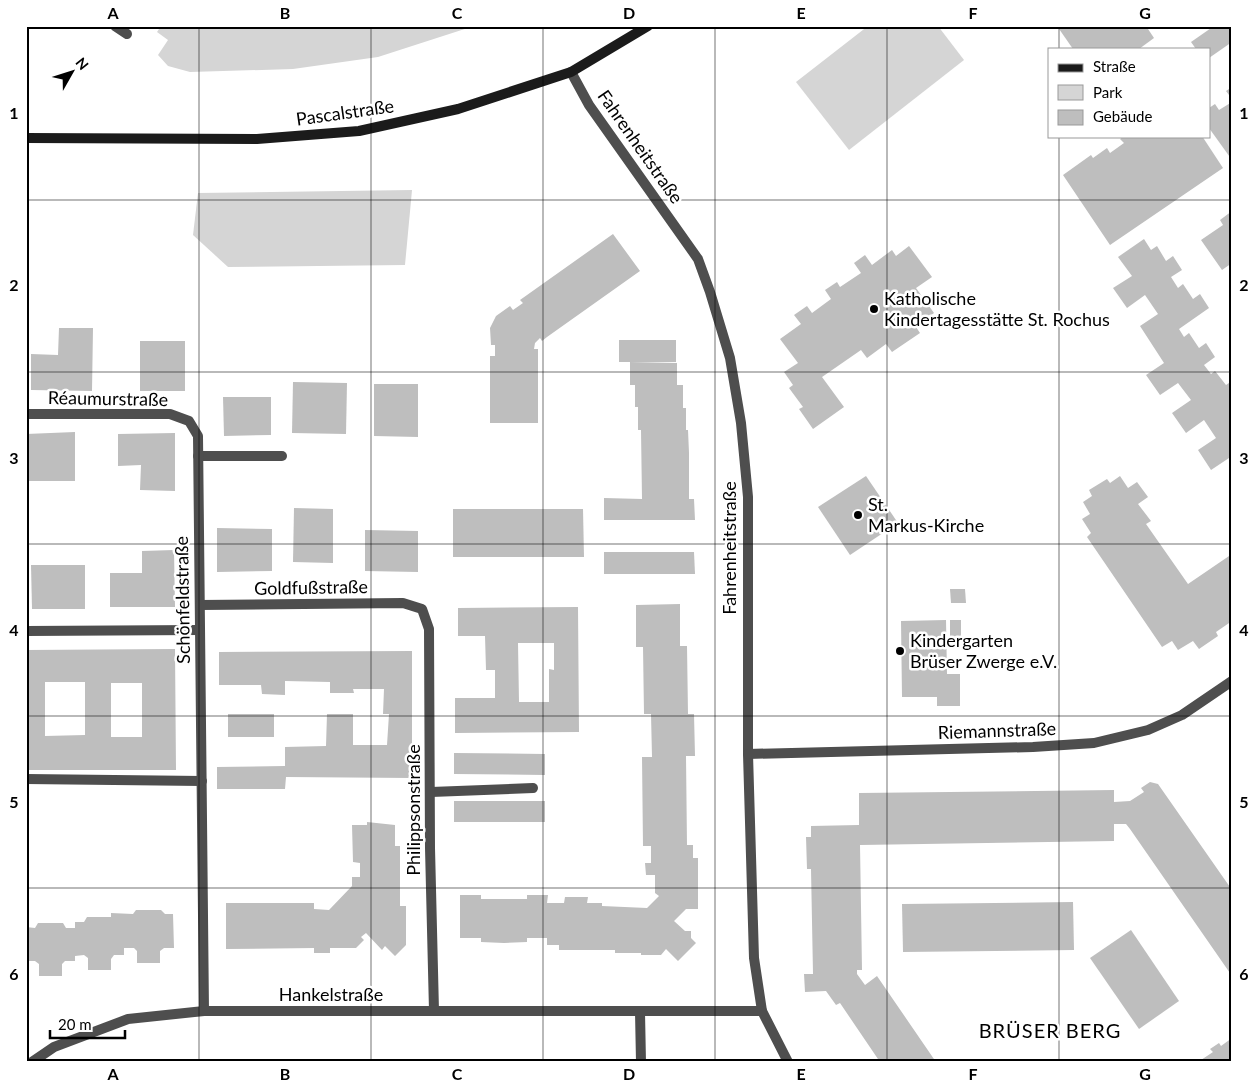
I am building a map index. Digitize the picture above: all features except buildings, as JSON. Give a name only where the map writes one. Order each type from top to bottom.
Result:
[{"type":"street","points":[[116,26],[127,34]]},
{"type":"street","name":"Pascalstraße","points":[[26,138],[257,139],[359,131],[458,109],[571,72],[648,26]]},
{"type":"street","name":"Fahrenheitstraße","points":[[571,72],[592,109],[698,258],[730,358],[742,423],[748,497],[748,754],[754,958],[762,1011],[788,1062]]},
{"type":"street","name":"Réaumurstraße","points":[[26,414],[170,414],[189,421]]},
{"type":"street","name":"Schönfeldstraße","points":[[189,421],[198,436],[204,1011]]},
{"type":"street","points":[[198,456],[282,456]]},
{"type":"street","name":"Goldfußstraße","points":[[200,605],[403,603],[422,609]]},
{"type":"street","name":"Philippsonstraße","points":[[422,609],[428,629],[434,1011]]},
{"type":"street","points":[[26,631],[200,630]]},
{"type":"street","name":"Riemannstraße","points":[[748,754],[1033,747],[1094,743],[1122,738],[1182,715],[1232,681]]},
{"type":"street","points":[[26,779],[202,782]]},
{"type":"street","points":[[431,792],[534,788]]},
{"type":"street","name":"Hankelstraße","points":[[32,1062],[54,1047],[128,1018],[204,1011],[762,1011]]},
{"type":"street","points":[[640,1012],[641,1062]]},
{"type":"green space","points":[[161,26],[474,26],[378,57],[293,69],[190,72],[168,66],[158,55],[168,40],[157,32]]},
{"type":"green space","points":[[868,26],[938,26],[964,60],[849,150],[796,82]]},
{"type":"green space","points":[[412,190],[405,265],[228,267],[193,235],[198,193]]},
{"type":"place","name":"Katholische Kindertagesstätte St. Rochus","points":[[874,309]]},
{"type":"place","name":"St. Markus-Kirche","points":[[858,515]]},
{"type":"place","name":"Kindergarten Brüser Zwerge e.V.","points":[[900,651]]},
{"type":"district","name":"BRÜSER BERG","points":[[1050,1031]]}]
